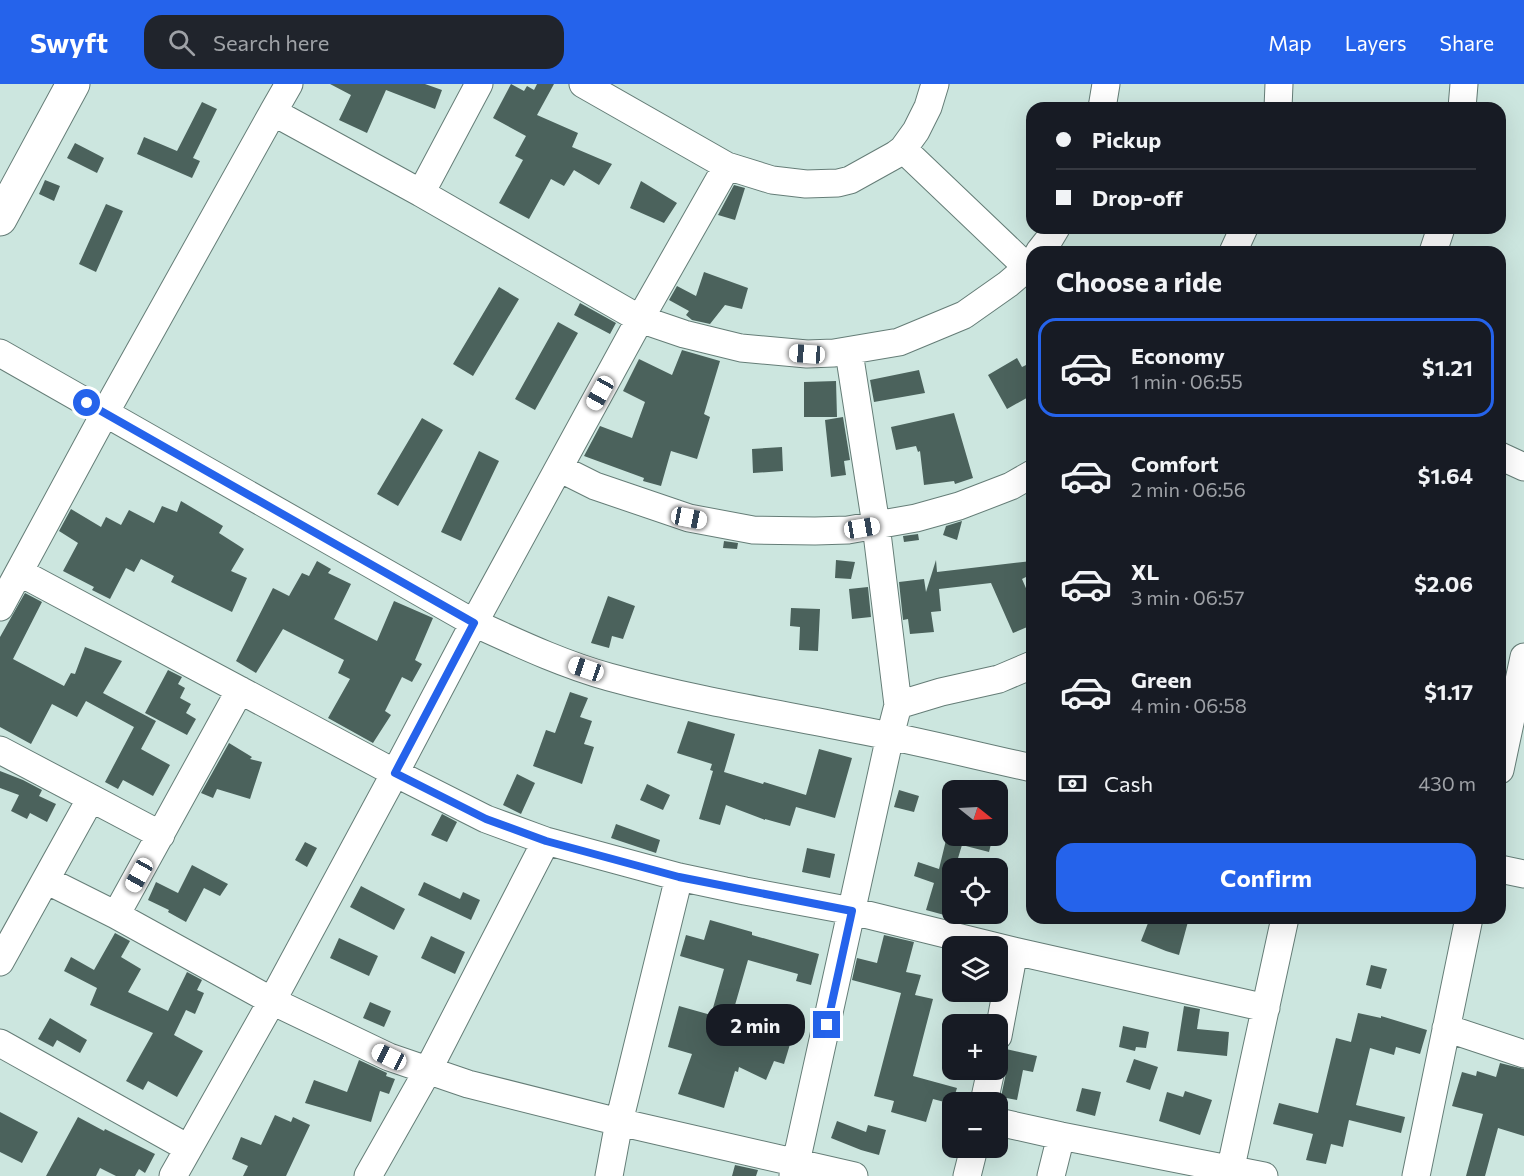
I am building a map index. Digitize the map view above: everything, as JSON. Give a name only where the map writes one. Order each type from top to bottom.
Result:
[{"type":"main road","points":[[0,219],[73,84]]},
{"type":"street","points":[[0,607],[105,413],[289,84]]},
{"type":"street","points":[[420,193],[479,84]]},
{"type":"street","points":[[583,84],[727,166],[772,180],[806,184],[838,183],[850,180],[903,149],[916,131],[928,107],[935,84]]},
{"type":"street","points":[[1103,102],[1106,84]]},
{"type":"street","points":[[1278,102],[1279,84]]},
{"type":"street","points":[[1462,102],[1464,84]]},
{"type":"street","points":[[273,112],[640,319],[684,334],[741,348],[807,354],[849,352],[899,342],[964,315],[1026,269]]},
{"type":"street","points":[[903,149],[1026,257]]},
{"type":"street","points":[[173,1176],[272,1001],[640,319],[727,166]]},
{"type":"street","points":[[794,1169],[898,705],[876,525],[849,352]]},
{"type":"street","points":[[0,353],[474,623],[541,654],[608,677],[1026,767]]},
{"type":"street","points":[[1506,458],[1524,466]]},
{"type":"street","points":[[559,468],[595,486],[689,518],[753,530],[837,530],[916,518],[958,506],[1011,486],[1026,477]]},
{"type":"street","points":[[19,572],[395,773],[486,819],[546,841],[679,877],[852,911],[1014,951],[1266,1008]]},
{"type":"street","points":[[1506,747],[1521,688],[1524,657]]},
{"type":"street","points":[[898,705],[941,692],[999,679],[1026,668]]},
{"type":"street","points":[[116,915],[240,690]]},
{"type":"street","points":[[0,750],[161,835]]},
{"type":"street","points":[[0,962],[91,798]]},
{"type":"street","points":[[368,1176],[428,1070],[546,841]]},
{"type":"street","points":[[1506,870],[1524,874]]},
{"type":"street","points":[[609,1176],[619,1122],[679,877]]},
{"type":"street","points":[[46,880],[116,915],[272,1001],[389,1057],[468,1084],[794,1169],[854,1176]]},
{"type":"street","points":[[1230,1172],[1284,924]]},
{"type":"street","points":[[1416,1176],[1468,924]]},
{"type":"street","points":[[1002,1014],[1014,951]]},
{"type":"street","points":[[1446,1028],[1524,1054]]},
{"type":"street","points":[[0,1043],[188,1148]]},
{"type":"street","points":[[1008,1124],[1230,1172],[1264,1176]]},
{"type":"street","points":[[1051,1176],[1060,1136]]},
{"type":"street","points":[[967,1176],[972,1158]]},
{"type":"building","points":[[330,84],[425,84],[442,90],[435,109],[386,90],[367,133],[339,120],[351,95]]},
{"type":"building","points":[[511,84],[524,91],[527,86],[534,90],[537,84],[554,84],[537,115],[578,133],[572,147],[612,164],[599,185],[574,170],[564,186],[551,179],[529,219],[499,203],[523,160],[515,156],[526,136],[493,118]]},
{"type":"building","points":[[202,102],[217,109],[193,158],[200,161],[192,178],[137,154],[144,137],[177,151]]},
{"type":"building","points":[[75,143],[104,158],[97,173],[67,158]]},
{"type":"building","points":[[45,180],[60,186],[54,201],[39,194]]},
{"type":"building","points":[[641,181],[677,203],[664,223],[630,208]]},
{"type":"building","points":[[734,185],[745,188],[735,220],[718,215]]},
{"type":"building","points":[[106,204],[123,211],[96,272],[79,264]]},
{"type":"building","points":[[704,272],[748,288],[742,309],[725,305],[710,324],[692,320],[686,315],[689,311],[669,300],[677,286],[696,296]]},
{"type":"building","points":[[499,287],[519,299],[473,376],[453,364]]},
{"type":"building","points":[[580,303],[616,323],[610,334],[574,315]]},
{"type":"building","points":[[558,322],[578,333],[535,410],[515,399]]},
{"type":"building","points":[[682,350],[720,361],[704,414],[710,417],[697,459],[671,451],[661,486],[643,481],[644,478],[584,456],[600,426],[632,438],[645,402],[623,391],[639,359],[672,375]]},
{"type":"building","points":[[1017,358],[1022,367],[1026,365],[1026,398],[1007,409],[988,375]]},
{"type":"building","points":[[919,370],[925,393],[874,402],[870,380]]},
{"type":"building","points":[[836,381],[837,417],[804,417],[804,382]]},
{"type":"building","points":[[954,413],[973,478],[955,484],[954,481],[924,485],[920,451],[918,452],[916,446],[896,450],[891,427]]},
{"type":"building","points":[[843,417],[850,460],[844,461],[846,475],[831,477],[825,420]]},
{"type":"building","points":[[422,418],[443,430],[398,506],[377,494]]},
{"type":"building","points":[[782,447],[783,471],[753,473],[752,449]]},
{"type":"building","points":[[479,451],[499,461],[461,541],[441,532]]},
{"type":"building","points":[[181,501],[223,526],[219,533],[244,549],[231,571],[247,578],[232,612],[171,582],[174,576],[141,559],[134,572],[126,568],[110,599],[92,590],[94,587],[63,571],[78,543],[59,531],[71,509],[101,527],[106,517],[121,525],[129,510],[154,523],[162,506],[177,512]]},
{"type":"building","points":[[962,521],[957,540],[943,535],[946,526]]},
{"type":"building","points":[[918,534],[919,540],[904,542],[903,536]]},
{"type":"building","points":[[724,541],[738,543],[737,549],[723,548]]},
{"type":"building","points":[[836,560],[855,562],[851,579],[835,578]]},
{"type":"building","points":[[936,560],[937,572],[1026,562],[1026,577],[1022,579],[1026,588],[1026,628],[1013,633],[991,583],[939,589],[941,611],[931,612],[934,632],[910,634],[908,619],[903,620],[899,582],[924,579],[926,592]]},
{"type":"building","points":[[317,561],[331,569],[328,573],[351,584],[334,619],[377,641],[394,601],[433,618],[415,660],[422,664],[412,682],[402,677],[385,711],[391,715],[373,743],[328,718],[350,679],[338,673],[344,660],[283,629],[256,673],[236,661],[273,588],[289,596],[302,573],[309,576]]},
{"type":"building","points":[[868,587],[871,617],[852,619],[849,589]]},
{"type":"building","points":[[25,593],[42,602],[13,659],[64,686],[71,673],[75,674],[85,647],[122,661],[103,693],[156,721],[141,749],[170,765],[153,796],[123,780],[118,789],[105,782],[134,727],[86,701],[77,717],[52,704],[31,744],[0,727],[0,637]]},
{"type":"building","points":[[608,596],[635,606],[623,639],[612,636],[609,648],[591,643]]},
{"type":"building","points":[[791,608],[820,609],[818,651],[799,650],[800,627],[790,626]]},
{"type":"building","points":[[168,670],[182,677],[178,684],[185,688],[180,698],[191,704],[186,713],[196,719],[187,735],[145,713]]},
{"type":"building","points":[[570,692],[588,698],[580,717],[592,721],[584,744],[594,747],[582,784],[533,766],[546,730],[555,733]]},
{"type":"building","points":[[688,721],[735,734],[724,772],[806,795],[819,749],[852,758],[835,818],[796,807],[790,826],[765,820],[726,805],[720,825],[699,819],[713,771],[710,770],[712,764],[677,753]]},
{"type":"building","points":[[229,743],[252,757],[250,759],[262,762],[250,799],[217,789],[213,798],[201,793]]},
{"type":"building","points":[[0,771],[42,790],[39,796],[56,804],[47,822],[30,813],[27,819],[11,811],[19,795],[0,788]]},
{"type":"building","points":[[517,774],[535,783],[521,814],[503,805]]},
{"type":"building","points":[[647,784],[670,795],[663,810],[640,800]]},
{"type":"building","points":[[899,790],[919,796],[914,812],[894,807]]},
{"type":"building","points":[[442,814],[457,822],[447,842],[431,835]]},
{"type":"building","points":[[616,824],[660,840],[656,853],[611,838]]},
{"type":"building","points":[[305,842],[317,848],[307,867],[295,860]]},
{"type":"building","points":[[945,846],[962,846],[958,858],[942,858],[942,914],[926,910],[934,883],[914,876],[918,862],[939,869]]},
{"type":"building","points":[[966,846],[990,846],[989,852]]},
{"type":"building","points":[[807,848],[835,854],[830,878],[802,872]]},
{"type":"building","points":[[192,865],[228,884],[220,896],[204,888],[186,922],[168,912],[169,910],[148,900],[156,882],[178,893]]},
{"type":"building","points":[[424,882],[460,899],[463,892],[480,900],[471,920],[418,895]]},
{"type":"building","points":[[361,886],[405,909],[394,930],[350,907]]},
{"type":"building","points":[[710,920],[752,932],[752,935],[819,954],[811,985],[796,981],[798,974],[748,960],[733,1012],[754,1019],[751,1029],[791,1041],[784,1064],[774,1061],[766,1080],[739,1067],[738,1072],[735,1071],[724,1108],[678,1094],[692,1054],[668,1047],[679,1006],[711,1015],[724,969],[680,956],[686,935],[704,940]]},
{"type":"building","points":[[1148,924],[1187,924],[1179,955],[1141,941]]},
{"type":"building","points":[[115,933],[130,941],[121,957],[141,969],[128,992],[168,1011],[187,972],[202,980],[197,990],[204,993],[195,1014],[186,1010],[174,1035],[203,1051],[177,1097],[148,1081],[143,1090],[126,1081],[153,1033],[90,1005],[97,988],[64,971],[71,957],[94,970]]},
{"type":"building","points":[[884,935],[914,942],[906,972],[921,975],[915,995],[933,999],[913,1076],[957,1088],[956,1092],[942,1092],[942,1101],[933,1099],[926,1122],[891,1112],[894,1101],[874,1096],[901,993],[852,980],[857,958],[877,963]]},
{"type":"building","points":[[431,936],[465,952],[455,974],[421,958]]},
{"type":"building","points":[[339,938],[378,956],[369,976],[330,958]]},
{"type":"building","points":[[1371,965],[1387,969],[1381,989],[1366,985]]},
{"type":"building","points":[[370,1002],[391,1011],[384,1027],[363,1018]]},
{"type":"building","points":[[1184,1006],[1200,1009],[1197,1029],[1229,1032],[1227,1056],[1177,1051]]},
{"type":"building","points":[[1358,1013],[1381,1018],[1381,1016],[1427,1030],[1420,1054],[1396,1047],[1394,1055],[1370,1048],[1356,1105],[1405,1117],[1401,1133],[1349,1120],[1343,1147],[1331,1144],[1326,1164],[1306,1160],[1313,1134],[1273,1124],[1279,1103],[1318,1113],[1336,1038],[1351,1042]]},
{"type":"building","points":[[50,1018],[87,1040],[80,1053],[57,1040],[53,1047],[38,1039]]},
{"type":"building","points":[[1123,1026],[1149,1032],[1146,1048],[1136,1047],[1135,1051],[1119,1047]]},
{"type":"building","points":[[1008,1049],[1037,1056],[1033,1072],[1023,1070],[1017,1100],[1008,1098],[1008,1092],[1002,1092],[1005,1080],[1008,1080]]},
{"type":"building","points":[[1134,1059],[1158,1067],[1150,1090],[1126,1082]]},
{"type":"building","points":[[359,1060],[395,1079],[389,1094],[380,1091],[371,1122],[305,1103],[314,1080],[347,1092]]},
{"type":"building","points":[[1500,1063],[1524,1069],[1524,1136],[1498,1128],[1485,1176],[1466,1176],[1483,1114],[1452,1106],[1462,1072],[1476,1076],[1477,1071],[1496,1077]]},
{"type":"building","points":[[1082,1088],[1101,1092],[1095,1116],[1076,1111]]},
{"type":"building","points":[[1185,1091],[1212,1100],[1200,1135],[1159,1121],[1167,1092],[1183,1097]]},
{"type":"building","points":[[0,1112],[38,1132],[22,1163],[0,1152]]},
{"type":"building","points":[[275,1115],[291,1122],[293,1117],[310,1125],[286,1176],[243,1176],[248,1166],[232,1159],[241,1137],[261,1145]]},
{"type":"building","points":[[78,1117],[155,1154],[145,1173],[139,1169],[135,1176],[116,1176],[100,1168],[96,1176],[46,1176]]},
{"type":"building","points":[[837,1121],[866,1132],[868,1125],[886,1130],[879,1155],[831,1138]]},
{"type":"building","points":[[735,1165],[758,1170],[756,1176],[732,1176]]},
{"type":"route","points":[[87,403],[474,623],[395,773],[486,819],[546,841],[679,877],[852,911],[827,1025]]}]
